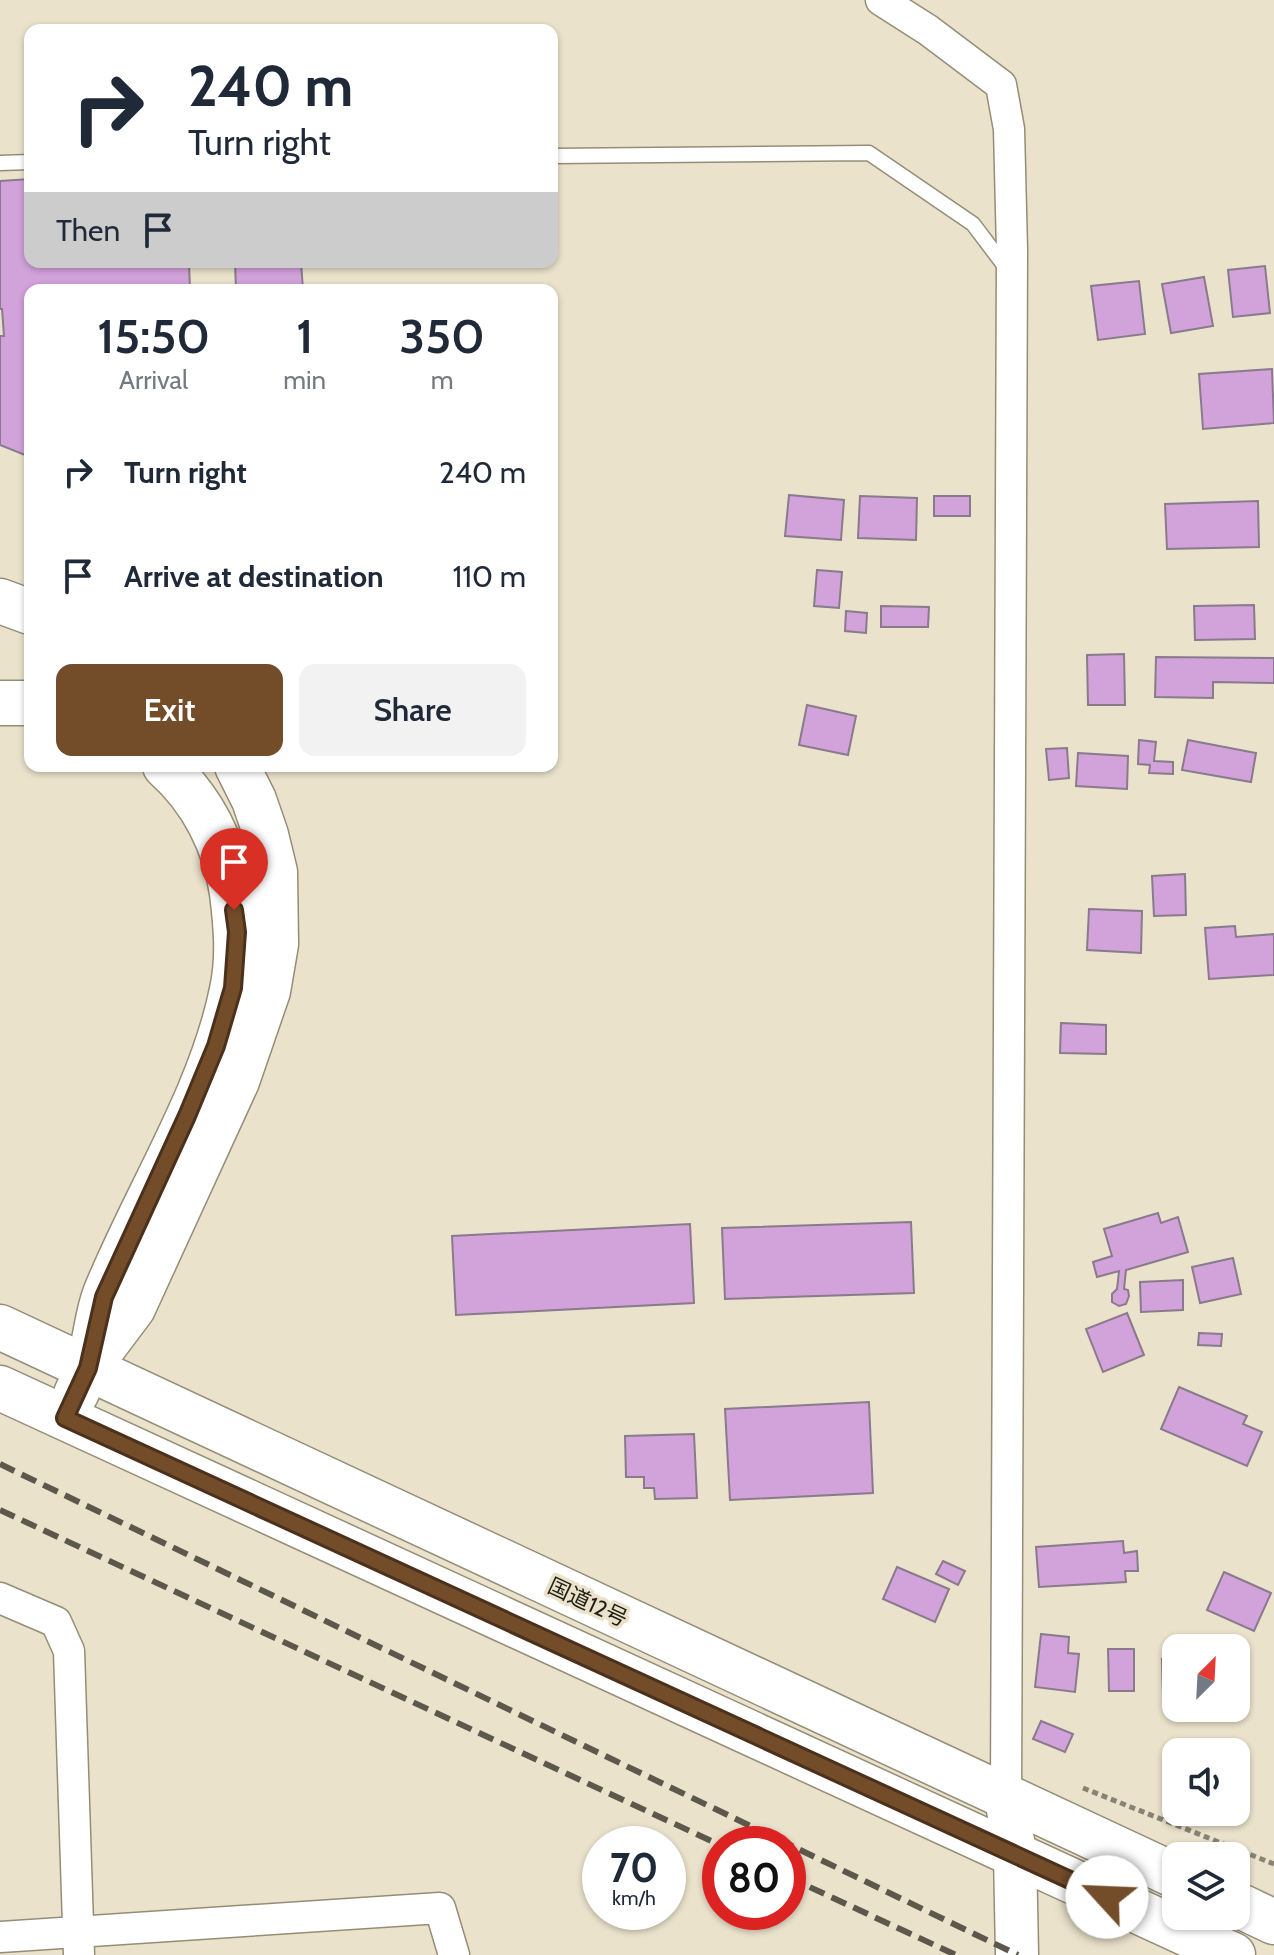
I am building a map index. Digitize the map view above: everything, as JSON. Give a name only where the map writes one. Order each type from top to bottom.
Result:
[{"type":"highway","points":[[0,601],[24,610]]},
{"type":"highway","points":[[0,703],[24,703]]},
{"type":"highway","points":[[65,1418],[88,1368],[104,1297],[187,1116],[216,1046],[233,988],[237,932],[228,868],[210,820],[171,772]]},
{"type":"highway","points":[[88,1368],[133,1308],[237,1081],[268,991],[276,944],[275,872],[254,800],[240,772]]},
{"type":"highway","name":"国道12号","points":[[0,1327],[1162,1870]]},
{"type":"highway","points":[[0,1388],[1233,1955]]},
{"type":"highway","points":[[1250,1911],[1274,1922]]},
{"type":"street","points":[[881,0],[928,30],[1001,85],[1009,129],[1012,274],[1006,1798],[1015,1853],[1017,1955]]},
{"type":"street","points":[[0,1598],[56,1622],[69,1651],[78,1943]]},
{"type":"street","points":[[0,1937],[78,1943],[440,1908],[454,1955]]},
{"type":"lane","points":[[558,156],[869,153],[973,224],[1012,274]]},
{"type":"lane","points":[[0,163],[24,162]]},
{"type":"path","points":[[1075,1784],[1274,1864]]},
{"type":"building","points":[[24,179],[24,268],[189,268],[190,284],[24,284],[24,455],[0,445],[0,336],[4,336],[0,309],[0,181]]},
{"type":"building","points":[[1265,266],[1270,313],[1233,317],[1228,270]]},
{"type":"building","points":[[235,268],[301,268],[303,284],[236,284]]},
{"type":"building","points":[[1204,277],[1213,326],[1171,333],[1162,284]]},
{"type":"building","points":[[1139,281],[1145,334],[1098,340],[1091,286]]},
{"type":"building","points":[[1272,369],[1274,423],[1203,429],[1199,374]]},
{"type":"building","points":[[789,495],[844,500],[841,540],[785,536]]},
{"type":"building","points":[[860,496],[917,498],[916,540],[858,538]]},
{"type":"building","points":[[934,496],[970,496],[970,516],[934,516]]},
{"type":"building","points":[[1258,501],[1259,547],[1167,549],[1165,504]]},
{"type":"building","points":[[817,570],[842,572],[839,608],[814,606]]},
{"type":"building","points":[[1254,605],[1255,639],[1195,640],[1194,606]]},
{"type":"building","points":[[881,606],[929,607],[928,627],[881,627]]},
{"type":"building","points":[[846,611],[867,613],[866,633],[845,631]]},
{"type":"building","points":[[1124,654],[1125,705],[1088,705],[1087,655]]},
{"type":"building","points":[[1156,657],[1274,658],[1274,683],[1213,682],[1213,698],[1155,697]]},
{"type":"building","points":[[807,705],[856,716],[848,755],[799,745]]},
{"type":"building","points":[[1139,740],[1156,742],[1154,761],[1173,762],[1173,774],[1149,773],[1150,765],[1138,764]]},
{"type":"building","points":[[1188,740],[1256,753],[1251,782],[1182,770]]},
{"type":"building","points":[[1067,748],[1069,778],[1049,780],[1046,749]]},
{"type":"building","points":[[1078,753],[1128,756],[1127,789],[1076,786]]},
{"type":"building","points":[[1185,874],[1186,915],[1154,916],[1152,876]]},
{"type":"building","points":[[1089,909],[1142,911],[1141,953],[1087,950]]},
{"type":"building","points":[[1235,926],[1236,937],[1274,934],[1274,975],[1209,979],[1205,928]]},
{"type":"building","points":[[1061,1023],[1106,1025],[1106,1054],[1060,1053]]},
{"type":"building","points":[[1158,1213],[1161,1223],[1178,1217],[1188,1252],[1126,1270],[1124,1289],[1128,1290],[1129,1296],[1126,1304],[1119,1306],[1112,1302],[1112,1294],[1117,1289],[1119,1271],[1097,1277],[1093,1262],[1112,1256],[1104,1229]]},
{"type":"building","points":[[911,1222],[914,1293],[725,1299],[722,1228]]},
{"type":"building","points":[[690,1224],[694,1303],[456,1315],[452,1236]]},
{"type":"building","points":[[1233,1258],[1241,1294],[1200,1303],[1192,1267]]},
{"type":"building","points":[[1183,1280],[1183,1310],[1141,1312],[1140,1282]]},
{"type":"building","points":[[1127,1313],[1144,1355],[1103,1372],[1086,1329]]},
{"type":"building","points":[[1199,1333],[1222,1334],[1221,1346],[1198,1345]]},
{"type":"building","points":[[1179,1387],[1247,1416],[1243,1424],[1262,1432],[1247,1466],[1161,1429]]},
{"type":"building","points":[[869,1402],[873,1493],[730,1500],[725,1409]]},
{"type":"building","points":[[694,1434],[697,1498],[655,1499],[654,1488],[644,1488],[644,1477],[626,1477],[625,1436]]},
{"type":"building","points":[[1123,1541],[1124,1553],[1137,1551],[1138,1571],[1125,1571],[1126,1582],[1039,1587],[1036,1547]]},
{"type":"building","points":[[943,1561],[965,1571],[958,1585],[936,1574]]},
{"type":"building","points":[[897,1567],[949,1589],[935,1622],[883,1599]]},
{"type":"building","points":[[1224,1572],[1271,1593],[1254,1631],[1207,1610]]},
{"type":"building","points":[[1041,1634],[1069,1637],[1068,1653],[1079,1654],[1075,1692],[1035,1687]]},
{"type":"building","points":[[1108,1649],[1134,1649],[1134,1691],[1109,1691]]},
{"type":"building","points":[[1041,1721],[1073,1734],[1065,1752],[1033,1739]]},
{"type":"railway","points":[[0,1464],[1018,1955]]},
{"type":"railway","points":[[0,1510],[702,1837]]},
{"type":"railway","points":[[806,1885],[956,1955]]},
{"type":"route","points":[[234,910],[237,932],[233,988],[216,1046],[104,1297],[88,1368],[65,1418],[1107,1897]]}]
